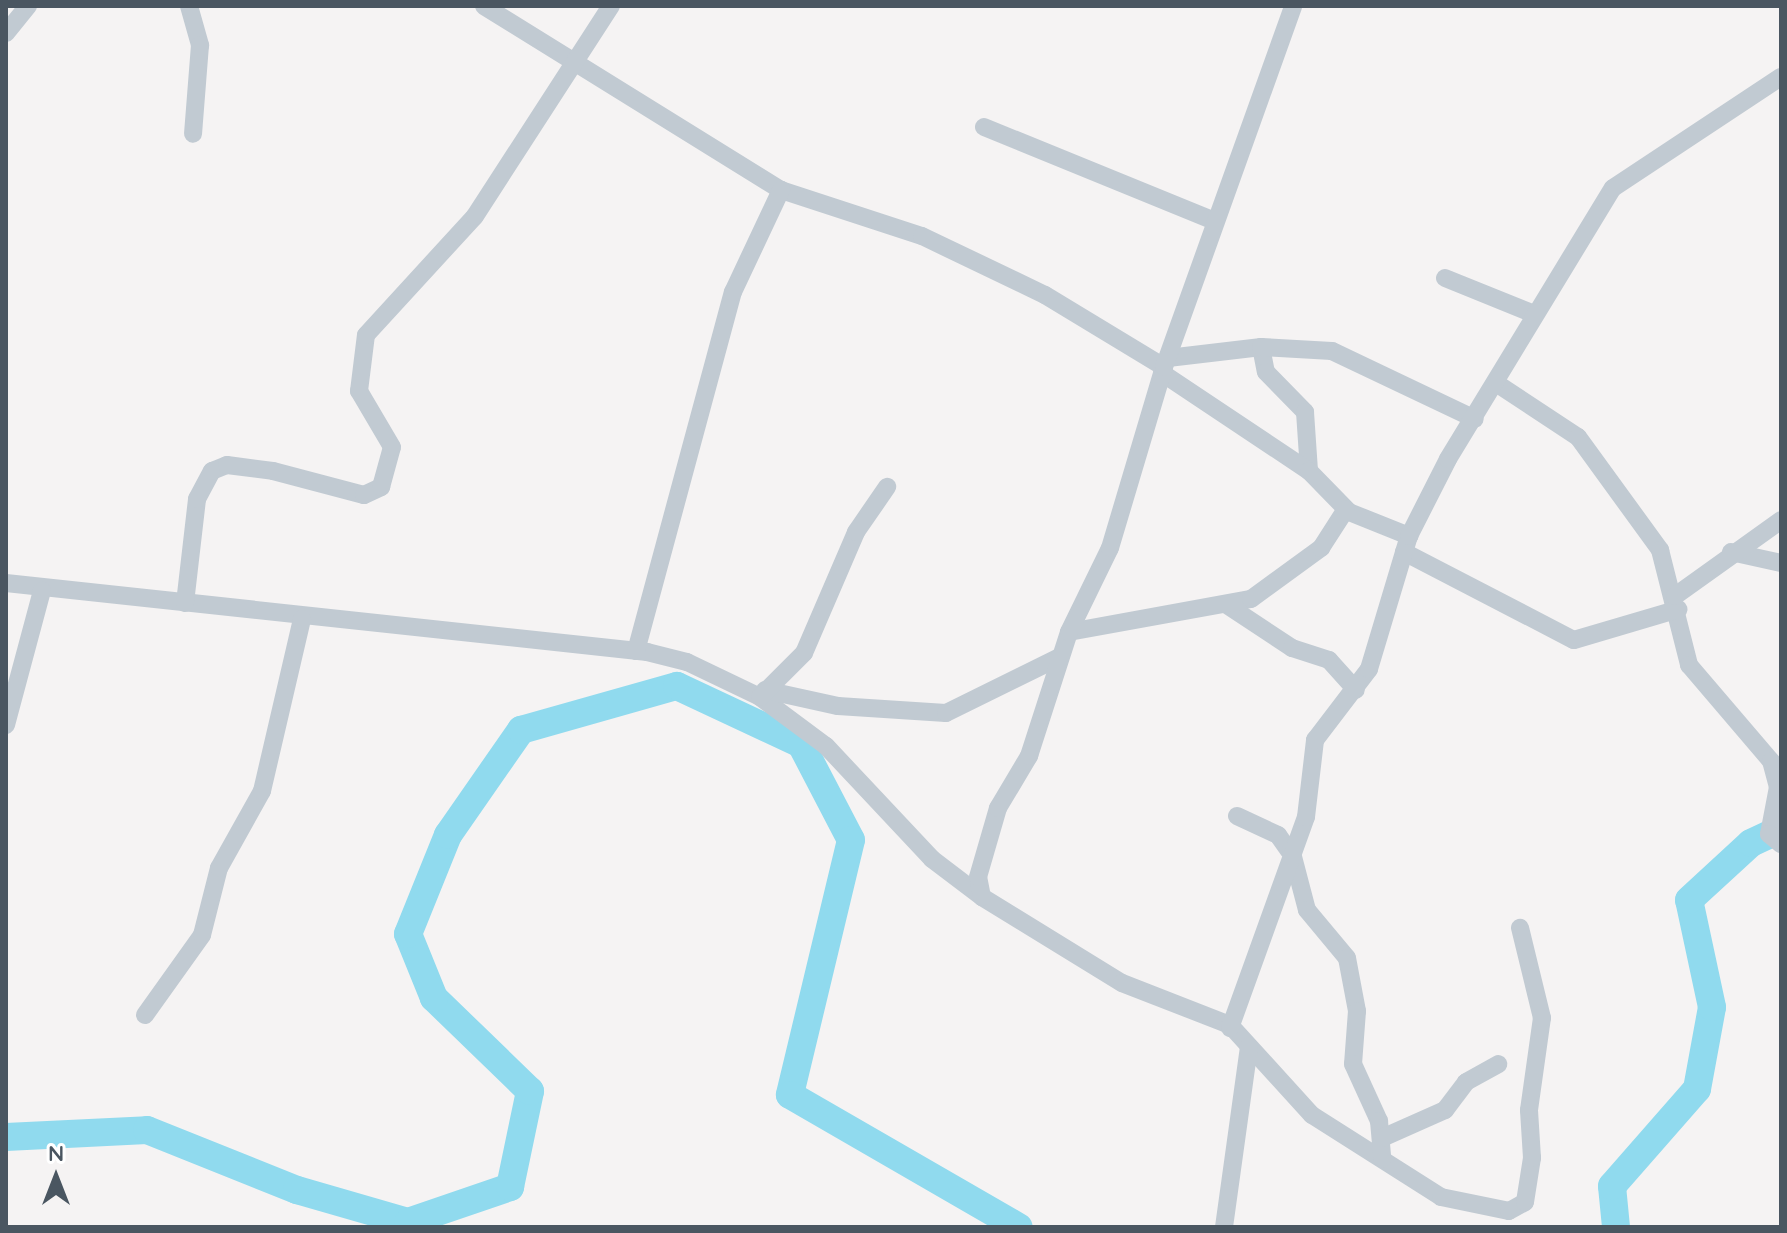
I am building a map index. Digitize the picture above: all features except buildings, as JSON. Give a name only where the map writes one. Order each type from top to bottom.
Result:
[{"type":"street","points":[[6,33],[28,6]]},
{"type":"street","points":[[189,6],[200,45],[193,134]]},
{"type":"street","points":[[484,6],[781,190],[922,236],[1045,295],[1165,366],[1309,471],[1346,509],[1574,640],[1677,603],[1731,552],[1781,520]]},
{"type":"street","points":[[185,603],[197,499],[212,471],[227,465],[273,471],[364,495],[381,487],[392,447],[359,391],[358,351],[475,216],[571,60],[611,6]]},
{"type":"street","points":[[982,897],[978,877],[998,808],[1029,756],[1069,632],[1110,548],[1165,366],[1214,221],[1293,6]]},
{"type":"street","points":[[1230,1028],[1290,850],[1306,817],[1315,740],[1356,690],[1407,544],[1534,314],[1613,188],[1781,77]]},
{"type":"street","points":[[984,127],[1214,221]]},
{"type":"street","points":[[636,651],[733,292],[781,190]]},
{"type":"street","points":[[1445,278],[1534,314]]},
{"type":"street","points":[[1165,366],[1261,347],[1332,351],[1475,419]]},
{"type":"street","points":[[1261,347],[1266,372],[1305,412],[1309,471]]},
{"type":"street","points":[[1496,383],[1578,437],[1611,477],[1660,550],[1677,603],[1689,665],[1776,758],[1778,787],[1769,834],[1781,844]]},
{"type":"street","points":[[762,693],[804,653],[856,532],[887,487]]},
{"type":"street","points":[[1069,632],[1227,605],[1293,573],[1346,509]]},
{"type":"street","points":[[1731,552],[1781,563]]},
{"type":"street","points":[[6,583],[42,591],[185,603],[302,619],[636,651],[687,662],[762,693],[838,706],[946,713],[1060,657]]},
{"type":"street","points":[[6,725],[42,591]]},
{"type":"street","points":[[1227,605],[1292,648],[1329,660],[1356,690]]},
{"type":"street","points":[[145,1015],[202,935],[219,868],[262,791],[302,619]]},
{"type":"street","points":[[762,693],[826,746],[932,859],[982,897],[1122,983],[1230,1028],[1312,1115],[1441,1197],[1509,1211],[1525,1202],[1542,1018],[1520,928]]},
{"type":"street","points":[[1237,816],[1278,835],[1290,850],[1307,910],[1347,958],[1357,1011],[1355,1074],[1382,1138],[1382,1159]]},
{"type":"street","points":[[1224,1227],[1249,1047]]},
{"type":"street","points":[[1382,1138],[1445,1110],[1466,1082],[1498,1064]]},
{"type":"waterway","points":[[6,1137],[147,1130],[297,1190],[408,1222],[510,1187],[530,1091],[434,998],[408,934],[448,835],[521,730],[677,686],[801,744],[851,840],[790,1095],[1019,1227]]},
{"type":"waterway","points":[[1616,1227],[1612,1186],[1697,1089],[1712,1007],[1689,900],[1751,843],[1781,829]]}]
